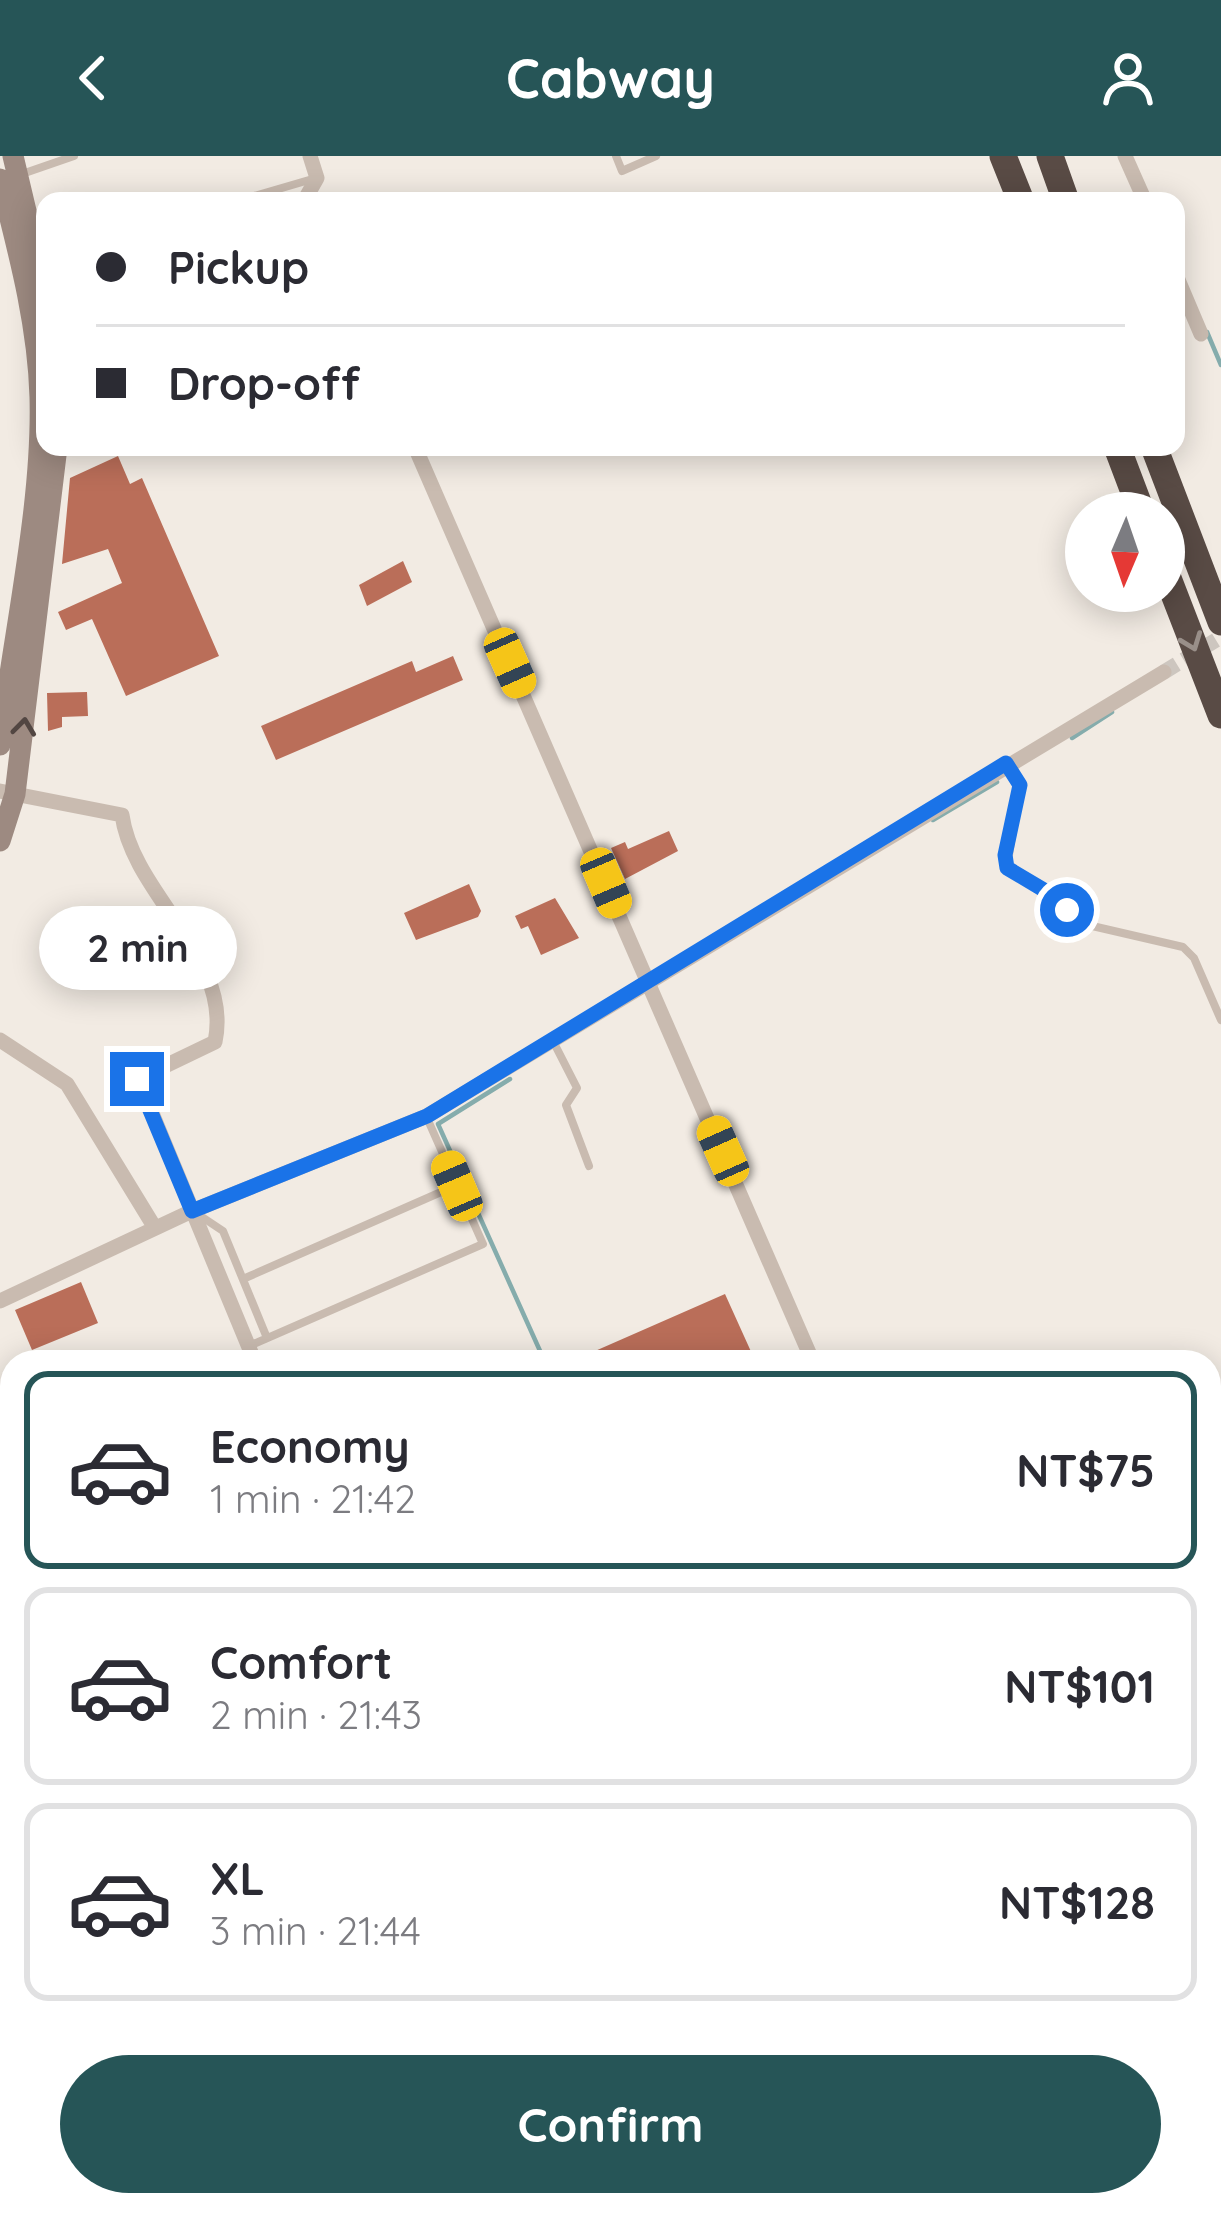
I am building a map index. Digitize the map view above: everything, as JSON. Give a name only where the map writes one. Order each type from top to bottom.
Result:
[{"type":"highway","points":[[1004,156],[1018,192]]},
{"type":"highway","points":[[1050,156],[1063,192]]},
{"type":"highway","points":[[1120,456],[1134,492]]},
{"type":"highway","points":[[1157,456],[1221,622]]},
{"type":"highway","points":[[1181,612],[1221,715]]},
{"type":"main road","points":[[8,173],[36,267]]},
{"type":"main road","points":[[0,745],[36,454]]},
{"type":"main road","points":[[2,830],[56,456]]},
{"type":"street","points":[[309,192],[317,178],[310,156]]},
{"type":"street","points":[[1125,156],[1140,192]]},
{"type":"street","points":[[1185,296],[1201,334]]},
{"type":"street","points":[[419,456],[808,1350]]},
{"type":"street","points":[[0,1301],[192,1211],[427,1116],[1164,672]]},
{"type":"street","points":[[8,793],[122,815],[130,856],[182,931],[210,984],[218,1026],[215,1042],[137,1079],[250,1350]]},
{"type":"street","points":[[0,1040],[67,1084],[155,1228]]},
{"type":"lane","points":[[8,173],[74,156]]},
{"type":"lane","points":[[616,156],[622,171],[656,156]]},
{"type":"lane","points":[[268,192],[317,178]]},
{"type":"lane","points":[[1006,763],[1020,785],[1005,855],[1007,868],[1059,899],[1075,922],[1183,947],[1193,958],[1221,1020]]},
{"type":"lane","points":[[553,1041],[577,1088],[566,1105],[589,1166]]},
{"type":"lane","points":[[256,1350],[267,1338],[483,1244],[427,1116]]},
{"type":"lane","points":[[242,1279],[457,1186]]},
{"type":"lane","points":[[192,1211],[223,1231],[267,1338]]},
{"type":"building","points":[[118,456],[130,484],[142,478],[219,656],[126,696],[92,619],[66,630],[58,612],[122,583],[108,549],[62,564],[70,478]]},
{"type":"building","points":[[403,561],[412,582],[367,606],[359,585]]},
{"type":"building","points":[[453,656],[463,680],[276,760],[261,726],[412,661],[416,672]]},
{"type":"building","points":[[87,692],[88,716],[62,717],[62,727],[48,731],[47,693]]},
{"type":"building","points":[[669,831],[678,851],[625,879],[611,848],[625,842],[628,849]]},
{"type":"building","points":[[469,884],[481,911],[478,917],[416,940],[404,913]]},
{"type":"building","points":[[555,898],[579,938],[541,955],[528,926],[521,929],[515,916]]},
{"type":"building","points":[[81,1282],[98,1323],[32,1350],[15,1310]]},
{"type":"building","points":[[725,1294],[750,1350],[597,1350]]},
{"type":"waterway","points":[[1207,332],[1221,365]]},
{"type":"waterway","points":[[1072,738],[1112,712]]},
{"type":"waterway","points":[[933,820],[997,782]]},
{"type":"waterway","points":[[510,1079],[438,1124],[540,1350]]},
{"type":"tunnel","points":[[1164,672],[1221,637]]},
{"type":"route","points":[[137,1079],[192,1211],[427,1116],[1006,763],[1020,785],[1005,855],[1007,868],[1059,899],[1067,910]]}]
